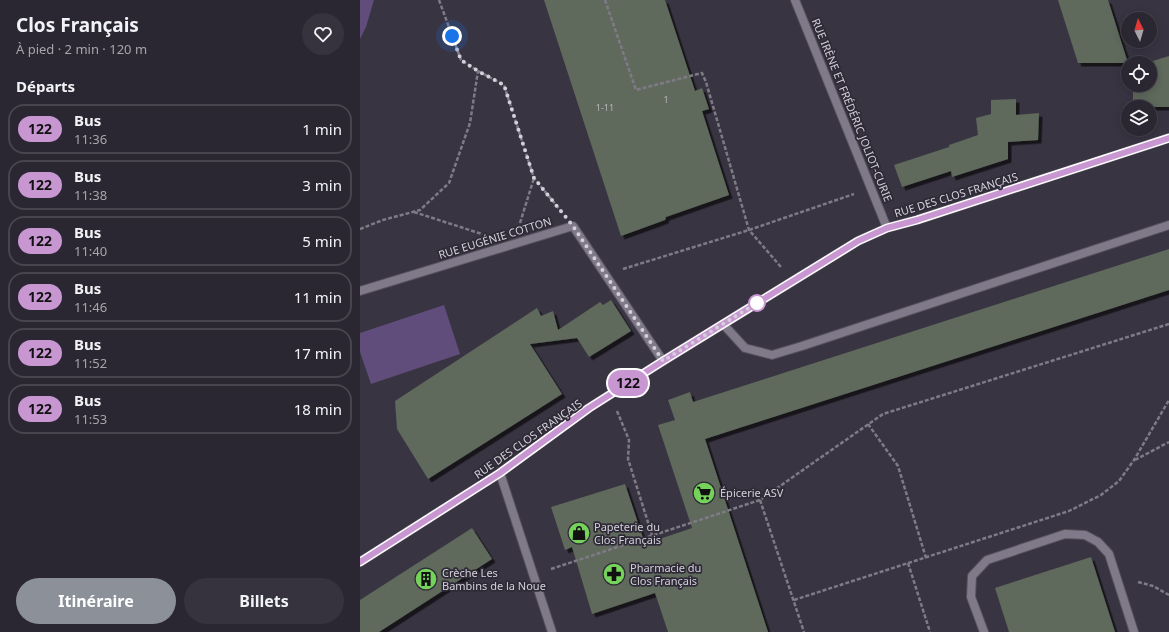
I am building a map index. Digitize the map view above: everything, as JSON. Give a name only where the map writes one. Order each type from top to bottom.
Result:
[{"type":"street","name":"RUE IRÈNE ET FRÉDÉRIC JOLIOT-CURIE","points":[[795,0],[887,228]]},
{"type":"street","name":"RUE DES CLOS FRANÇAIS","points":[[360,562],[500,473],[589,408],[858,241],[887,228],[917,220],[1169,138]]},
{"type":"street","points":[[723,324],[745,348],[772,355],[1169,225]]},
{"type":"street","name":"RUE EUGÉNIE COTTON","points":[[360,291],[573,226]]},
{"type":"street","points":[[573,226],[663,361]]},
{"type":"street","points":[[500,473],[552,632]]},
{"type":"street","points":[[984,632],[971,597],[972,576],[987,560],[1065,534],[1085,535],[1098,542],[1109,554],[1134,632]]},
{"type":"path","points":[[439,0],[461,60],[504,85],[534,178],[573,226]]},
{"type":"path","points":[[605,0],[636,90],[702,73],[706,82],[749,230],[793,281]]},
{"type":"path","points":[[360,229],[383,220],[420,210],[449,183],[470,123],[478,71]]},
{"type":"path","points":[[414,212],[513,244],[534,178]]},
{"type":"path","points":[[605,274],[749,230],[872,188]]},
{"type":"path","points":[[534,575],[760,500],[883,414],[1169,324]]},
{"type":"path","points":[[610,395],[629,440],[628,459],[652,535]]},
{"type":"path","points":[[794,600],[1069,511],[1101,495],[1119,481],[1134,460],[1169,400]]},
{"type":"path","points":[[868,424],[898,466],[926,558]]},
{"type":"path","points":[[1134,460],[1169,442]]},
{"type":"path","points":[[760,500],[804,632]]},
{"type":"path","points":[[908,563],[930,632]]},
{"type":"path","points":[[1116,576],[1153,586],[1169,595]]},
{"type":"shaded area","points":[[360,0],[374,0],[366,27],[360,39]]},
{"type":"shaded area","points":[[444,305],[460,354],[371,384],[360,352],[360,333]]},
{"type":"building","points":[[544,0],[665,0],[695,91],[702,88],[709,109],[702,111],[729,195],[666,217],[665,220],[621,236]]},
{"type":"building","points":[[1058,0],[1108,0],[1121,41],[1121,48],[1123,48],[1126,56],[1121,56],[1121,63],[1078,63]]},
{"type":"building","points":[[1169,56],[1169,107],[1157,107],[1157,100],[1133,100],[1133,92],[1157,92],[1157,60]]},
{"type":"building","points":[[1016,99],[1016,115],[1039,113],[1038,140],[1008,142],[1008,159],[952,177],[951,171],[902,187],[894,165],[949,147],[949,145],[978,135],[976,118],[991,114],[991,100]]},
{"type":"building","points":[[1169,249],[1169,290],[705,439],[768,632],[668,632],[655,593],[592,614],[572,547],[565,550],[551,507],[625,484],[645,544],[692,528],[658,425],[675,420],[668,400],[690,392],[693,402]]},
{"type":"building","points":[[611,300],[631,331],[589,357],[577,338],[530,344],[562,394],[428,479],[397,429],[395,401],[537,308],[541,316],[553,311],[558,330],[600,302],[603,305]]},
{"type":"building","name":"Crèche Les Bambins de la Noue","points":[[472,528],[492,559],[379,632],[360,632],[360,600]]},
{"type":"building","points":[[1091,557],[1115,632],[1009,632],[995,588]]},
{"type":"bus line","name":"122","points":[[360,562],[500,473],[589,408],[858,241],[887,228],[917,220],[1169,138]]},
{"type":"place","name":"Épicerie ASV","points":[[704,493]]},
{"type":"place","name":"Papeterie du Clos Français","points":[[579,533]]},
{"type":"place","name":"Pharmacie du Clos Français","points":[[614,574]]},
{"type":"place","name":"Crèche Les Bambins de la Noue","points":[[426,579]]},
{"type":"route","points":[[452,36],[461,60],[504,85],[534,178],[573,226],[663,361],[757,303]]}]
